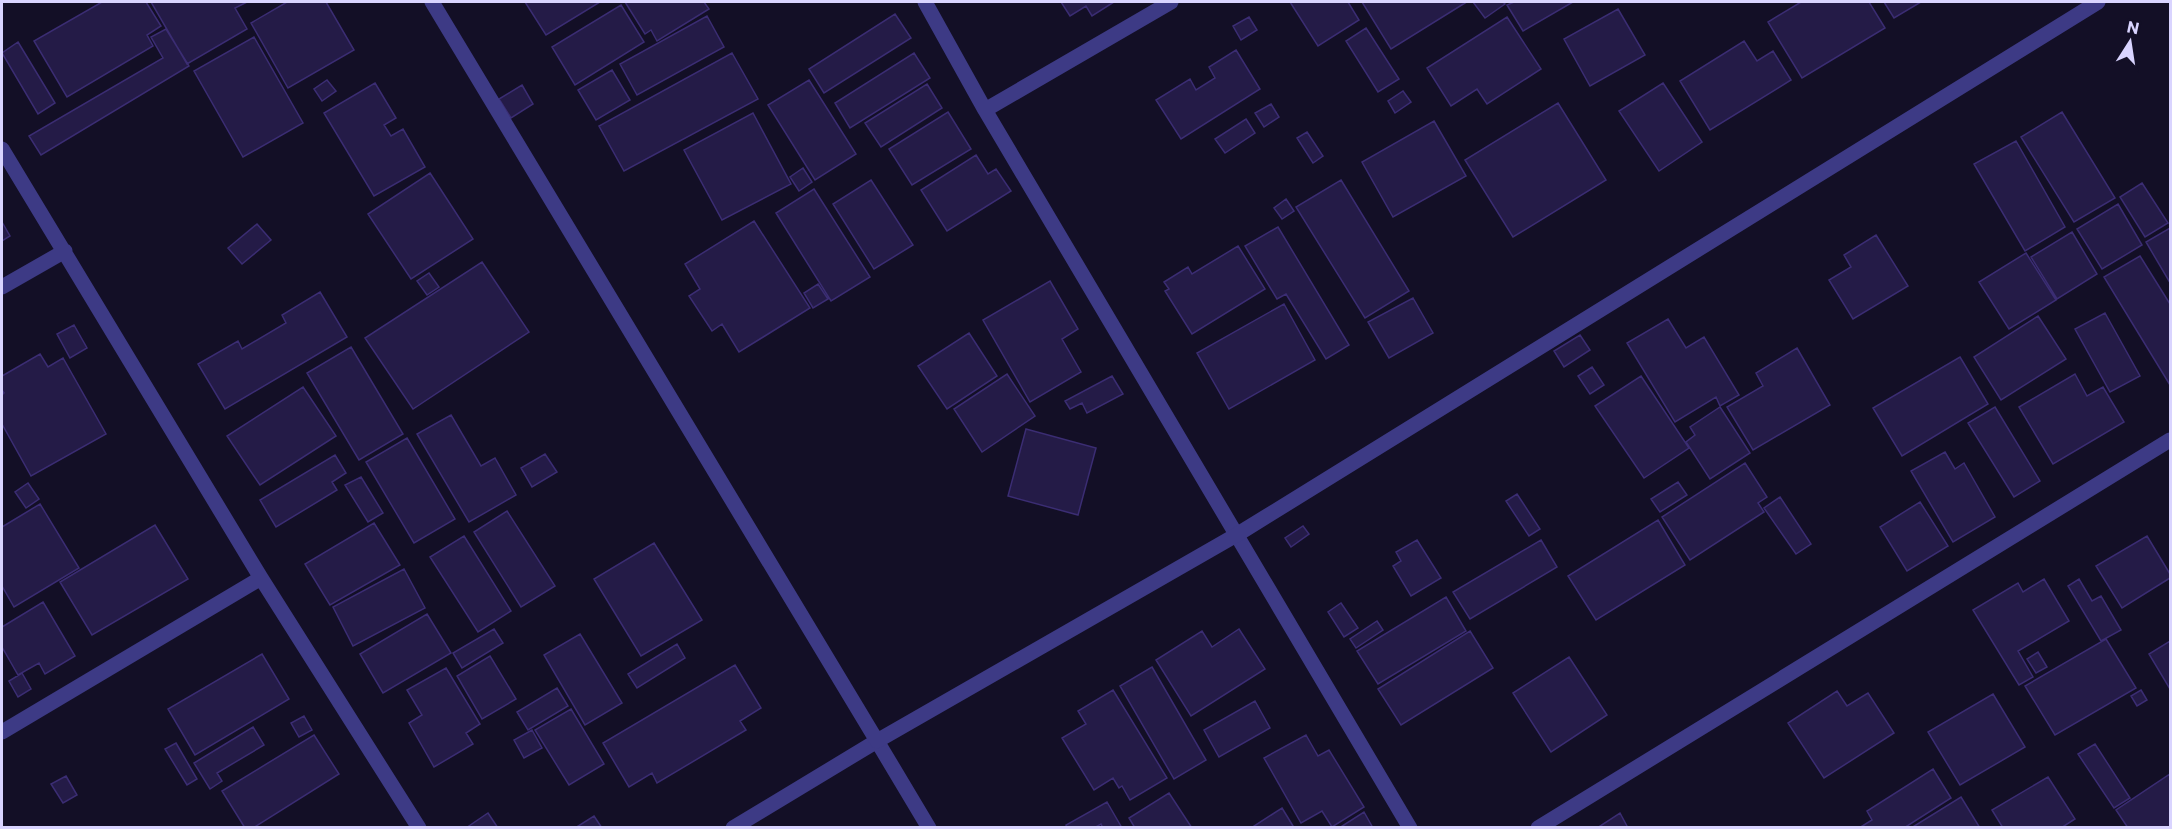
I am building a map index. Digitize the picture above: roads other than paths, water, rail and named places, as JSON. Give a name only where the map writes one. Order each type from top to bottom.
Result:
[{"type":"street","points":[[432,2],[929,828]]},
{"type":"street","points":[[925,2],[985,110],[1410,828]]},
{"type":"street","points":[[985,110],[1170,2]]},
{"type":"street","points":[[733,828],[877,741],[1238,534],[2098,2]]},
{"type":"street","points":[[2,149],[261,578],[419,828]]},
{"type":"street","points":[[2,287],[65,251]]},
{"type":"street","points":[[1538,828],[2170,440]]},
{"type":"street","points":[[2,732],[261,578]]}]
